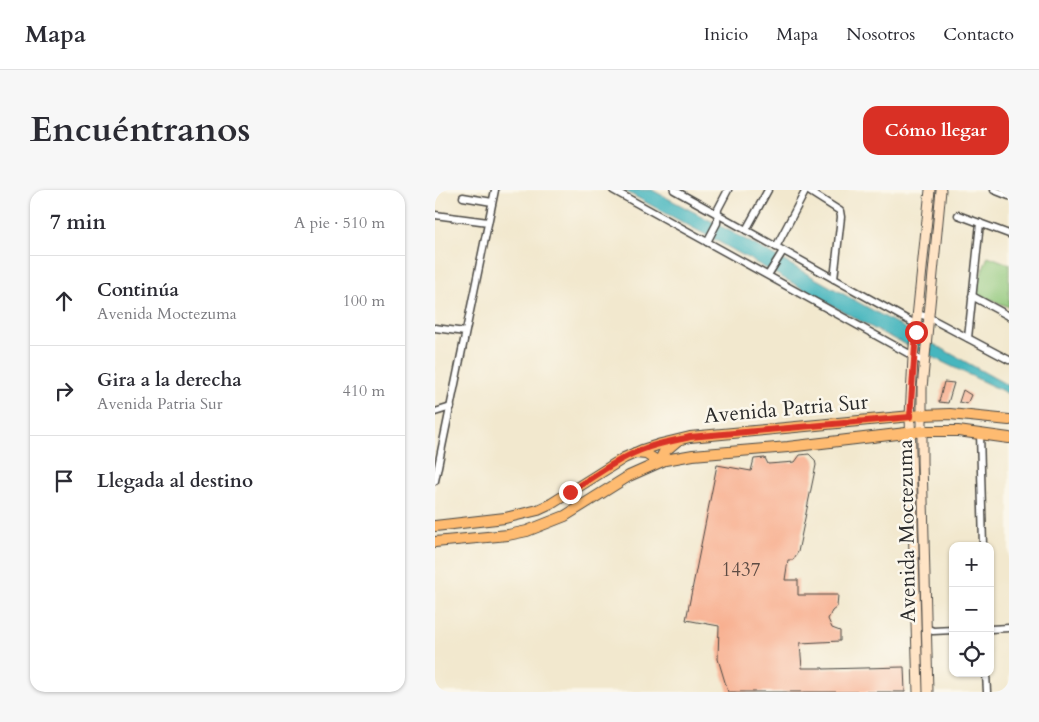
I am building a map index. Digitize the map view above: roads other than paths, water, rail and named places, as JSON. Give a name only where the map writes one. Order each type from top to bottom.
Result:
[{"type":"main road","name":"Avenida Patria Sur","points":[[435,526],[505,518],[538,510],[634,453],[680,440],[922,415],[950,414],[1009,420]]},
{"type":"main road","name":"Avenida Patria Sur","points":[[435,542],[508,535],[541,526],[565,516],[629,476],[659,462],[693,455],[797,446],[923,431],[957,430],[980,432],[1009,438]]},
{"type":"main road","points":[[634,453],[646,454],[659,462],[664,452],[680,440]]},
{"type":"street","points":[[435,481],[495,190]]},
{"type":"street","points":[[613,190],[708,240],[924,360]]},
{"type":"street","points":[[674,190],[685,193],[718,215],[776,247],[782,254],[834,279],[916,329],[927,326],[968,338],[1009,360]]},
{"type":"street","points":[[708,240],[717,223],[721,204],[728,190]]},
{"type":"street","points":[[746,230],[768,190]]},
{"type":"street","points":[[776,247],[807,190],[840,211],[841,217],[834,279]]},
{"type":"street","name":"Avenida Moctezuma","points":[[918,692],[910,417],[916,329],[930,190]]},
{"type":"street","name":"Avenida Moctezuma","points":[[928,692],[929,632],[922,461],[922,388],[941,190]]},
{"type":"street","points":[[994,190],[1009,196]]},
{"type":"street","points":[[463,197],[492,202]]},
{"type":"street","points":[[958,215],[1009,234]]},
{"type":"street","points":[[435,216],[488,222]]},
{"type":"street","points":[[968,338],[980,223]]},
{"type":"street","points":[[769,274],[782,254]]},
{"type":"street","points":[[972,296],[1009,316]]},
{"type":"street","points":[[918,314],[927,326]]},
{"type":"street","points":[[435,328],[465,332]]},
{"type":"street","points":[[435,412],[451,407]]},
{"type":"street","points":[[980,432],[983,542]]},
{"type":"street","points":[[994,628],[1009,628]]},
{"type":"street","points":[[929,632],[949,630]]},
{"type":"street","points":[[986,677],[987,692]]},
{"type":"water","points":[[623,190],[652,190],[730,231],[1009,386],[1009,394],[878,331]]}]
